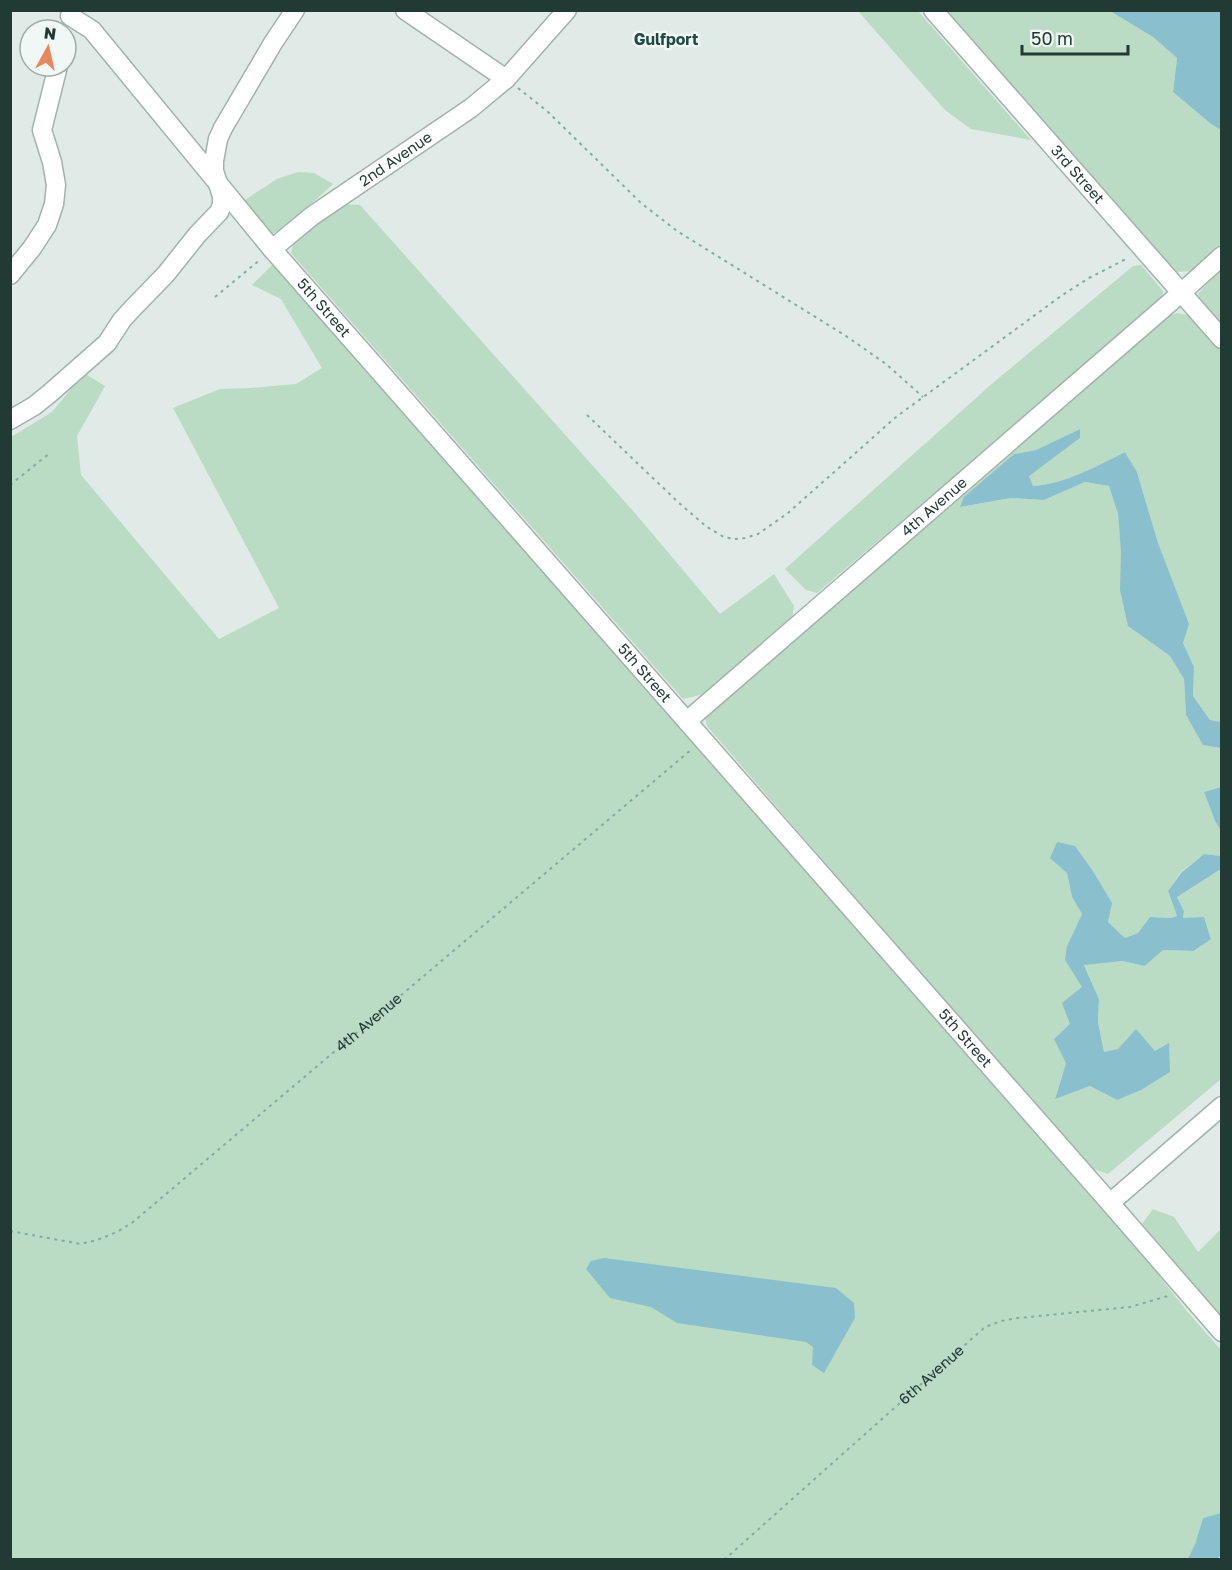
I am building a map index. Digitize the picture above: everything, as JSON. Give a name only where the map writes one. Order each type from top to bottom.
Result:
[{"type":"street","points":[[10,420],[34,406],[107,343],[127,314],[166,274],[219,212],[222,196],[214,171],[215,150],[223,128],[295,10]]},
{"type":"street","points":[[405,10],[506,78]]},
{"type":"street","name":"2nd Avenue","points":[[272,249],[312,216],[471,108],[506,78],[567,10]]},
{"type":"street","name":"3rd Street","points":[[933,10],[1221,339]]},
{"type":"street","name":"5th Street","points":[[78,24],[92,30],[272,249],[1221,1332]]},
{"type":"street","points":[[10,275],[32,248],[46,225],[54,204],[56,185],[42,130],[55,78]]},
{"type":"street","name":"4th Avenue","points":[[687,721],[1221,256]]},
{"type":"street","points":[[1110,1203],[1221,1106]]},
{"type":"path","points":[[506,78],[547,111],[641,203],[677,231],[854,342],[886,364],[923,397]]},
{"type":"path","points":[[215,297],[272,249]]},
{"type":"path","points":[[588,415],[707,527],[724,537],[744,538],[758,534],[788,513],[896,417],[923,397],[1061,296],[1089,278],[1144,251]]},
{"type":"path","points":[[10,485],[50,453]]},
{"type":"path","name":"4th Avenue","points":[[10,1231],[81,1244],[117,1232],[133,1222],[703,739]]},
{"type":"path","name":"6th Avenue","points":[[724,1560],[985,1327],[1000,1321],[1018,1318],[1130,1307],[1185,1290]]},
{"type":"green space","points":[[858,11],[918,11],[1031,140],[971,129],[945,110]]},
{"type":"green space","points":[[948,11],[1110,11],[1153,37],[1177,58],[1173,92],[1221,130],[1221,247],[1194,271],[1176,272]]},
{"type":"green space","points":[[298,172],[314,173],[333,184],[280,232],[271,233],[242,202],[277,179]]},
{"type":"green space","points":[[344,204],[360,205],[634,512],[720,614],[774,574],[794,606],[792,619],[704,694],[683,699],[291,253],[295,237]]},
{"type":"green space","points":[[274,263],[1153,1268],[1221,1350],[1221,1513],[1203,1518],[1188,1560],[11,1560],[11,437],[52,412],[84,373],[105,386],[77,436],[81,475],[219,639],[279,608],[173,408],[220,389],[296,384],[322,368],[281,299],[252,285]]},
{"type":"green space","points":[[1141,265],[1163,291],[1162,299],[817,593],[806,590],[785,569],[994,382],[1133,266]]},
{"type":"green space","points":[[1221,269],[1221,327],[1200,302],[1198,294]]},
{"type":"green space","points":[[1177,313],[1193,316],[1221,349],[1221,722],[1210,720],[1193,696],[1194,667],[1183,643],[1158,543],[1137,472],[1125,452],[1069,478],[1033,486],[1028,476],[1080,438],[1080,429],[1036,450],[1014,454],[961,507],[1011,498],[1044,500],[1085,482],[1109,486],[1118,514],[1128,626],[1170,656],[1184,679],[1186,715],[1203,744],[1221,748],[1221,787],[1204,792],[1221,831],[1221,856],[1204,854],[1180,873],[1168,891],[1177,916],[1150,917],[1138,933],[1125,938],[1108,922],[1111,903],[1093,871],[1051,858],[1067,873],[1072,897],[1082,914],[1067,946],[1082,987],[1070,1024],[1066,1063],[1055,1098],[1090,1086],[1117,1100],[1169,1044],[1156,1051],[1118,1049],[1104,1052],[1098,1022],[1099,999],[1084,964],[1122,961],[1145,966],[1163,950],[1195,951],[1211,938],[1204,917],[1183,919],[1184,911],[1177,897],[1221,869],[1221,1079],[1108,1174],[1088,1167],[707,726],[704,713],[1162,319]]},
{"type":"green space","points":[[1153,1209],[1174,1217],[1198,1252],[1221,1229],[1221,1317],[1142,1224]]},
{"type":"water","points":[[1110,11],[1221,11],[1221,130],[1173,92],[1177,58],[1153,37]]},
{"type":"water","points":[[1080,429],[1080,438],[1029,476],[1033,486],[1069,478],[1125,452],[1137,472],[1158,543],[1189,624],[1183,643],[1194,667],[1193,696],[1210,720],[1221,722],[1221,748],[1203,745],[1186,715],[1184,679],[1170,656],[1128,626],[1120,590],[1121,552],[1118,514],[1109,486],[1085,482],[1044,500],[1011,498],[960,507],[964,497],[1014,454],[1036,450]]},
{"type":"water","points":[[1222,787],[1221,831],[1204,792]]},
{"type":"water","points":[[1057,842],[1075,846],[1093,871],[1112,903],[1108,922],[1125,938],[1138,933],[1150,917],[1177,916],[1168,891],[1181,873],[1204,854],[1221,856],[1221,869],[1177,897],[1184,911],[1183,918],[1204,917],[1211,939],[1194,951],[1163,950],[1145,966],[1122,961],[1084,965],[1099,999],[1098,1022],[1104,1052],[1118,1049],[1136,1029],[1155,1051],[1169,1043],[1170,1072],[1141,1090],[1117,1100],[1090,1086],[1055,1099],[1066,1063],[1054,1039],[1070,1024],[1062,1003],[1082,987],[1065,960],[1067,946],[1082,914],[1072,897],[1067,873],[1050,858]]},
{"type":"water","points":[[604,1258],[836,1288],[854,1303],[855,1318],[824,1373],[812,1365],[813,1347],[806,1342],[677,1323],[651,1307],[610,1298],[586,1269],[591,1261]]},
{"type":"water","points":[[1221,1513],[1221,1555],[1217,1559],[1188,1559],[1203,1518]]},
{"type":"district","name":"Gulfport","points":[[666,39]]}]
